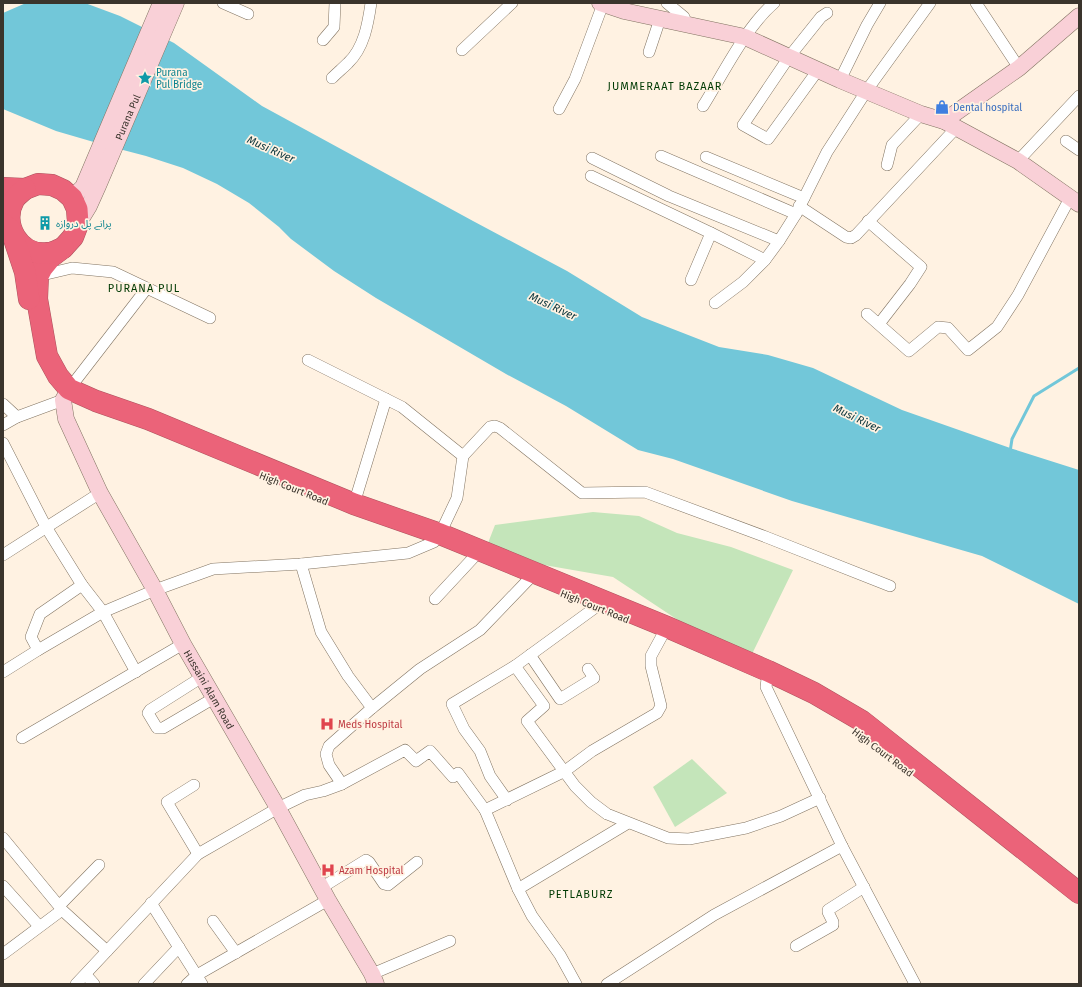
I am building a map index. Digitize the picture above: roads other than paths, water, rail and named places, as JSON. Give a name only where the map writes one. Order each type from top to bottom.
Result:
[{"type":"highway","points":[[3,188],[25,189],[38,184],[52,185],[63,190],[72,198],[77,209],[78,224],[73,237],[63,248],[51,257],[42,268],[38,276],[36,299],[48,356],[66,395]]},
{"type":"highway","points":[[25,189],[14,200],[7,227],[25,272],[35,340],[47,381],[66,395]]},
{"type":"highway","points":[[7,227],[19,244],[33,252],[48,253],[63,248]]},
{"type":"highway","name":"High Court Road","points":[[66,395],[96,402],[148,418],[437,538],[668,627],[768,675],[855,729],[1079,904]]},
{"type":"highway","name":"High Court Road","points":[[66,395],[84,412],[144,428],[350,511],[437,538],[474,557],[663,634],[814,693],[862,722],[1079,893]]},
{"type":"main road","name":"Purana Pul","points":[[92,182],[161,3]]},
{"type":"main road","name":"Purana Pul","points":[[92,182],[176,3]]},
{"type":"main road","points":[[602,3],[626,7],[660,19],[745,37],[840,80],[867,90],[921,114],[951,124],[1018,161],[1075,201]]},
{"type":"main road","points":[[951,124],[1077,22]]},
{"type":"main road","points":[[72,198],[83,186],[92,182]]},
{"type":"main road","points":[[78,224],[89,206],[92,182]]},
{"type":"main road","name":"Hussaini Alam Road","points":[[66,395],[66,419],[100,493],[155,590],[202,678],[278,808],[374,979]]},
{"type":"street","points":[[223,3],[248,14]]},
{"type":"street","points":[[323,40],[334,27],[335,3]]},
{"type":"street","points":[[332,78],[350,62],[361,46],[369,20],[371,3]]},
{"type":"street","points":[[462,50],[512,3]]},
{"type":"street","points":[[559,108],[575,79],[602,3]]},
{"type":"street","points":[[667,3],[684,17],[687,25]]},
{"type":"street","points":[[703,106],[745,37],[768,8],[774,3]]},
{"type":"street","points":[[840,80],[867,25],[880,3]]},
{"type":"street","points":[[715,303],[743,282],[765,260],[779,241],[800,206],[827,152],[867,90],[930,3]]},
{"type":"street","points":[[976,3],[1019,68]]},
{"type":"street","points":[[818,70],[768,139],[743,125],[789,57],[821,17],[827,13]]},
{"type":"street","points":[[649,52],[660,19]]},
{"type":"street","points":[[1018,161],[1079,96]]},
{"type":"street","points":[[888,165],[892,145],[921,114]]},
{"type":"street","points":[[706,157],[800,206],[846,237],[851,238],[856,235],[951,124]]},
{"type":"street","points":[[1066,141],[1079,150]]},
{"type":"street","points":[[661,156],[800,206]]},
{"type":"street","points":[[592,158],[669,196],[779,241]]},
{"type":"street","points":[[591,176],[765,260]]},
{"type":"street","points":[[867,314],[909,351],[938,327],[948,328],[968,350],[997,327],[1075,201]]},
{"type":"street","points":[[868,221],[921,267],[910,284],[879,324]]},
{"type":"street","points":[[691,280],[711,233]]},
{"type":"street","points":[[38,276],[72,268],[113,272],[210,318]]},
{"type":"street","points":[[3,425],[17,417],[66,395],[147,288]]},
{"type":"street","points":[[308,360],[402,407],[463,456]]},
{"type":"street","points":[[354,504],[386,399]]},
{"type":"street","points":[[3,404],[17,417]]},
{"type":"street","points":[[3,672],[103,612],[155,590],[213,569],[301,564],[408,553],[437,538],[457,498],[463,456],[490,427],[495,426],[500,428],[582,493],[645,492],[766,537],[890,586]]},
{"type":"street","points":[[3,443],[46,526],[82,585],[103,612],[136,672]]},
{"type":"street","points":[[3,555],[46,526],[100,493]]},
{"type":"street","points":[[435,599],[474,557]]},
{"type":"street","points":[[301,564],[321,632],[348,676],[372,708]]},
{"type":"street","points":[[342,784],[329,765],[326,754],[329,746],[372,708],[420,670],[480,630],[529,579]]},
{"type":"street","points":[[38,650],[31,637],[40,614],[82,585]]},
{"type":"street","points":[[507,800],[490,776],[480,751],[464,729],[452,704],[515,666],[596,607]]},
{"type":"street","points":[[485,810],[565,771],[592,751],[657,713],[661,706],[651,656],[663,634]]},
{"type":"street","points":[[22,738],[183,644]]},
{"type":"street","points":[[530,655],[560,699],[594,678],[588,669]]},
{"type":"street","points":[[515,666],[544,706],[528,721],[575,786],[591,802],[607,814],[668,838],[689,839],[746,828],[781,816],[820,798]]},
{"type":"street","points":[[768,675],[766,686],[842,846],[915,984]]},
{"type":"street","points":[[202,678],[150,710],[148,713],[150,717],[157,728],[162,729],[214,698]]},
{"type":"street","points":[[76,984],[198,854],[278,808],[305,795],[323,791],[342,784],[405,750],[416,761],[430,751],[453,777],[458,773],[485,810],[518,889],[532,916],[560,955],[576,984]]},
{"type":"street","points":[[194,785],[166,802],[198,854]]},
{"type":"street","points":[[518,889],[628,823]]},
{"type":"street","points":[[3,838],[60,908],[108,951]]},
{"type":"street","points":[[607,984],[714,915],[842,846]]},
{"type":"street","points":[[187,984],[200,980],[236,953],[325,894],[366,860],[384,884],[388,885],[417,862]]},
{"type":"street","points":[[3,954],[60,908],[99,865]]},
{"type":"street","points":[[3,886],[39,926]]},
{"type":"street","points":[[796,946],[833,926],[828,910],[864,888]]},
{"type":"street","points":[[151,903],[200,980]]},
{"type":"street","points":[[214,921],[236,953]]},
{"type":"street","points":[[374,979],[450,941]]},
{"type":"street","points":[[144,984],[179,947]]},
{"type":"street","points":[[86,975],[94,984]]},
{"type":"water","name":"Musi River","points":[[26,3],[85,3],[120,16],[174,43],[262,106],[567,271],[642,317],[719,347],[768,355],[813,368],[902,410],[1013,449],[1079,470],[1079,604],[982,556],[792,501],[673,459],[638,450],[566,406],[506,374],[376,298],[334,271],[291,239],[279,227],[249,203],[217,184],[183,168],[56,131],[3,109],[3,13]]},
{"type":"waterway","points":[[1010,452],[1012,439],[1034,396],[1079,368]]},
{"type":"place","name":"Purana Pul Bridge","points":[[145,78]]},
{"type":"place","name":"Dental hospital","points":[[942,107]]},
{"type":"place","name":"پرانے پل دروازہ","points":[[45,223]]},
{"type":"place","name":"Meds Hospital","points":[[327,724]]},
{"type":"place","name":"Azam Hospital","points":[[328,870]]},
{"type":"district","name":"JUMMERAAT BAZAAR","points":[[665,86]]},
{"type":"district","name":"PURANA PUL","points":[[144,288]]},
{"type":"district","name":"PETLABURZ","points":[[581,894]]}]
